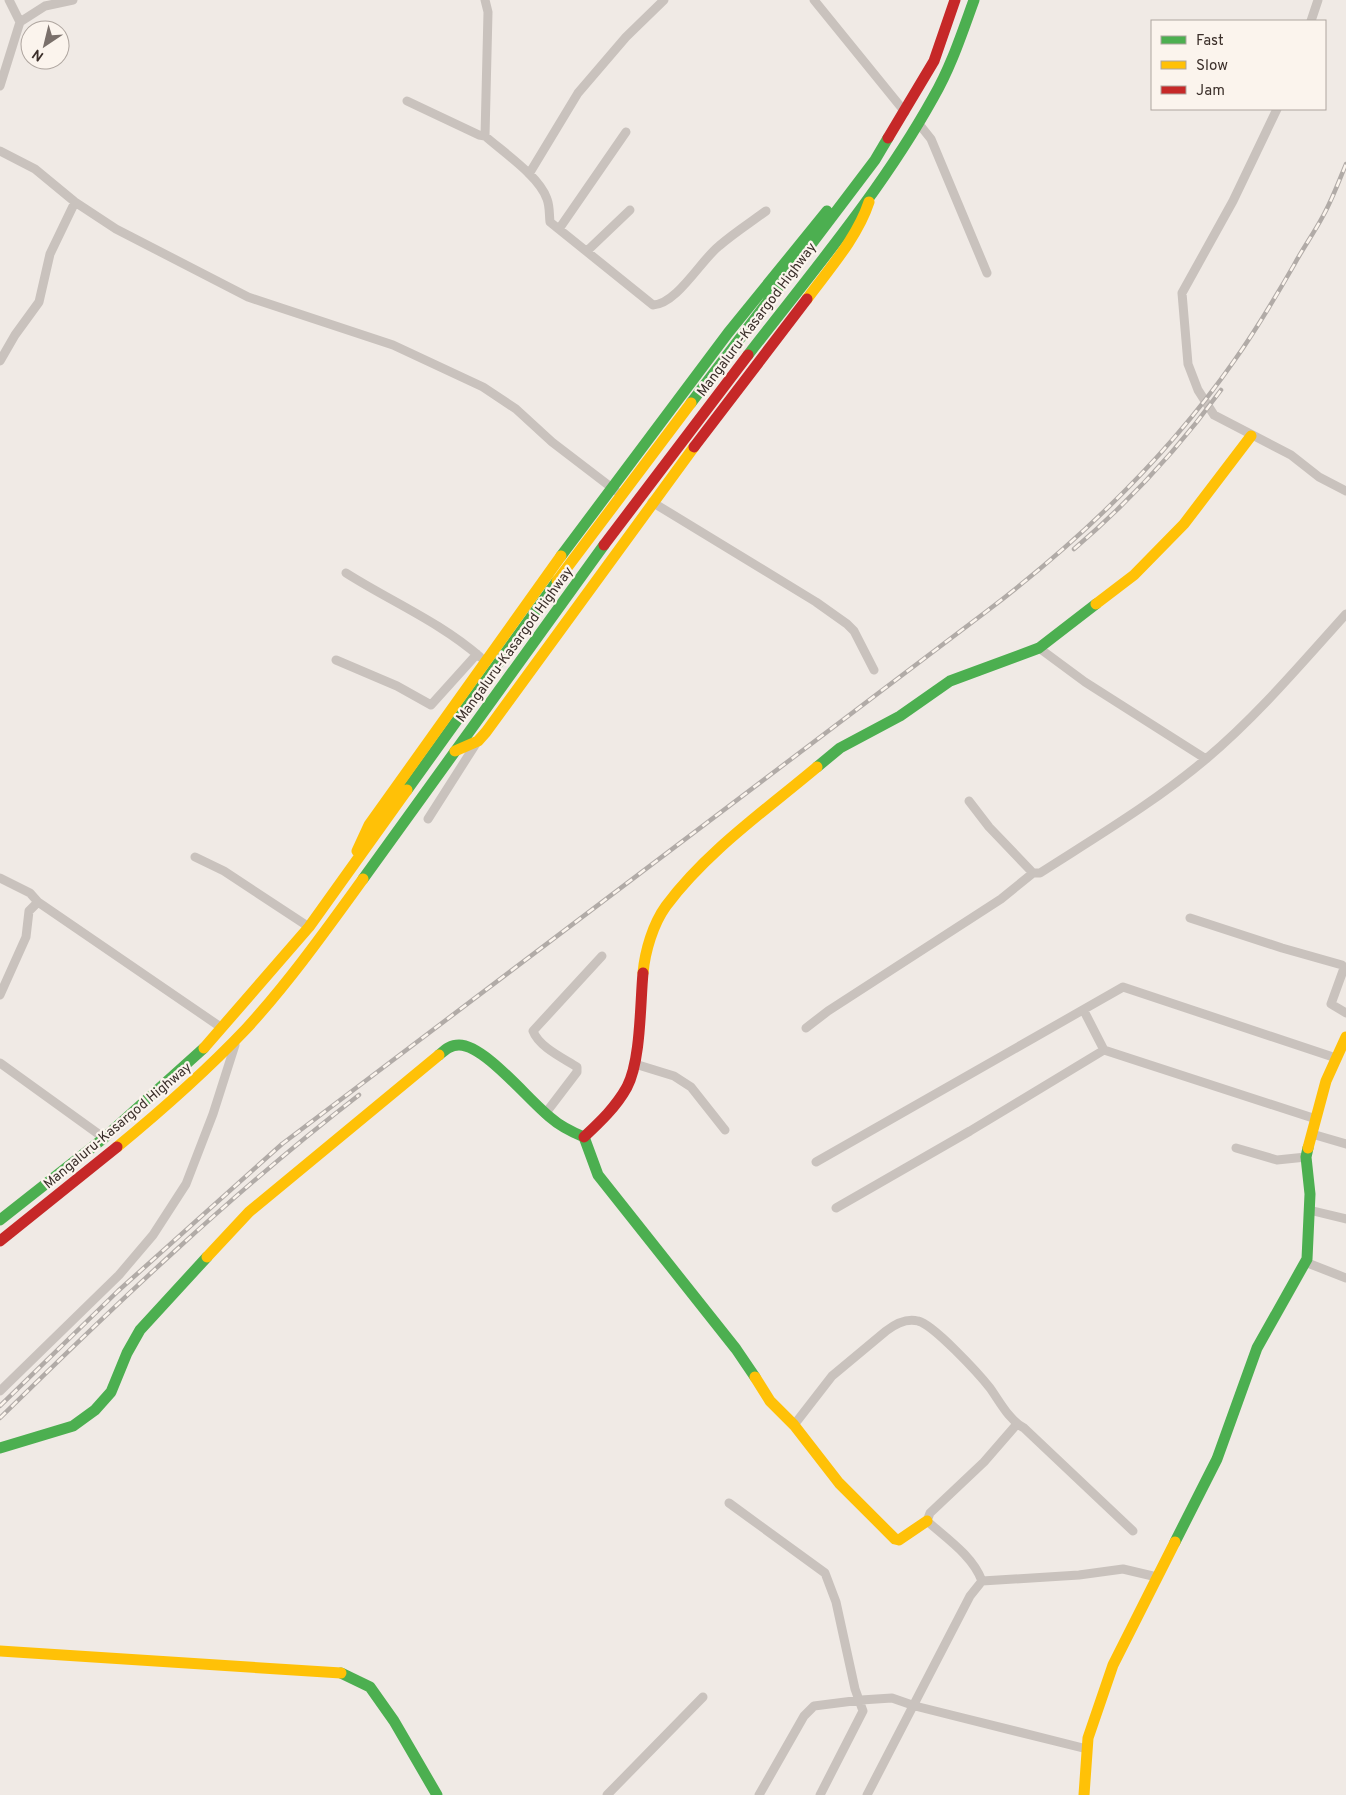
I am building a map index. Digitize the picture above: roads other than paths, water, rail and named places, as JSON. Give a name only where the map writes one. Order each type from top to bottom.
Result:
[{"type":"main road","name":"Mangaluru-Kasargod Highway","points":[[0,1220],[104,1138],[196,1057],[309,927],[616,491],[860,182],[906,112],[934,61],[955,0]]},
{"type":"main road","name":"Mangaluru-Kasargod Highway","points":[[0,1241],[150,1120],[237,1037],[269,1002],[314,946],[633,505],[873,193],[919,124],[957,48],[974,0]]},
{"type":"main road","points":[[455,751],[478,742],[652,502],[835,262],[864,217],[873,193]]},
{"type":"main road","points":[[584,1137],[608,1116],[627,1086],[635,1064],[645,955],[653,934],[666,906],[714,852],[840,748],[900,716],[950,681],[1039,648],[1134,575],[1178,531],[1251,436]]},
{"type":"main road","points":[[348,872],[369,826],[554,564],[616,491]]},
{"type":"main road","points":[[1084,1795],[1088,1738],[1112,1665],[1217,1459],[1257,1348],[1305,1262],[1310,1210],[1306,1157],[1326,1081],[1346,1037]]},
{"type":"main road","points":[[0,1448],[72,1426],[95,1410],[111,1392],[127,1353],[140,1330],[244,1218],[306,1163],[449,1047],[460,1045],[474,1050],[491,1061],[545,1114],[566,1130],[584,1137],[598,1175],[736,1348],[770,1401],[794,1426],[839,1483],[895,1539],[899,1540],[927,1521]]},
{"type":"main road","points":[[0,1651],[342,1673],[370,1687],[394,1721],[436,1795]]},
{"type":"street","points":[[0,86],[20,22],[9,0]]},
{"type":"street","points":[[23,20],[46,6],[72,0]]},
{"type":"street","points":[[485,0],[488,12],[485,136]]},
{"type":"street","points":[[529,174],[578,93],[626,37],[664,0]]},
{"type":"street","points":[[814,0],[906,112]]},
{"type":"street","points":[[1311,20],[1318,0]]},
{"type":"street","points":[[407,101],[479,136],[485,136],[529,174],[546,197],[550,222],[653,305],[661,304],[682,287],[717,247],[766,211]]},
{"type":"street","points":[[1277,110],[1233,201],[1182,293],[1188,364],[1198,390],[1214,415],[1251,436],[1291,455],[1318,477],[1346,491]]},
{"type":"street","points":[[919,124],[930,139],[987,273]]},
{"type":"street","points":[[559,229],[626,132]]},
{"type":"street","points":[[0,151],[35,168],[75,202],[116,229],[248,297],[394,345],[483,387],[516,409],[552,442],[633,505],[645,512]]},
{"type":"street","points":[[0,361],[15,335],[39,302],[50,254],[75,202]]},
{"type":"street","points":[[587,251],[630,210]]},
{"type":"street","points":[[652,502],[816,602],[847,624],[854,632],[874,670]]},
{"type":"street","points":[[346,573],[375,591],[416,612],[486,662]]},
{"type":"street","points":[[806,1028],[828,1011],[1001,899],[1033,873],[1040,873],[1137,809],[1206,759],[1280,687],[1346,614]]},
{"type":"street","points":[[1039,648],[1086,682],[1206,759]]},
{"type":"street","points":[[336,660],[397,686],[432,705],[477,654]]},
{"type":"street","points":[[428,820],[478,742]]},
{"type":"street","points":[[969,801],[989,827],[1033,873]]},
{"type":"street","points":[[194,857],[224,871],[309,927]]},
{"type":"street","points":[[0,878],[30,893],[38,902],[222,1028]]},
{"type":"street","points":[[0,995],[26,937],[29,911],[38,902]]},
{"type":"street","points":[[1190,918],[1342,965],[1344,968],[1331,1004],[1346,1013]]},
{"type":"street","points":[[545,1114],[577,1072],[577,1067],[553,1052],[535,1037],[533,1031],[602,956]]},
{"type":"street","points":[[816,1162],[1076,1013],[1084,1011],[1114,990],[1123,987],[1336,1058]]},
{"type":"street","points":[[1084,1011],[1104,1050],[1316,1119]]},
{"type":"street","points":[[0,1391],[119,1275],[154,1236],[186,1184],[212,1114],[237,1037]]},
{"type":"street","points":[[836,1208],[970,1131],[1104,1050]]},
{"type":"street","points":[[0,1063],[104,1138]]},
{"type":"street","points":[[635,1064],[674,1076],[691,1087],[725,1130]]},
{"type":"street","points":[[1312,1134],[1346,1144]]},
{"type":"street","points":[[1236,1148],[1277,1160],[1306,1157]]},
{"type":"street","points":[[1310,1210],[1346,1220]]},
{"type":"street","points":[[1305,1262],[1346,1278]]},
{"type":"street","points":[[794,1426],[832,1376],[893,1325],[907,1320],[919,1321],[941,1337],[989,1387],[1017,1424],[1024,1428],[1133,1531]]},
{"type":"street","points":[[982,1581],[979,1573],[967,1558],[927,1521],[930,1512],[984,1462],[1017,1424]]},
{"type":"street","points":[[729,1503],[825,1573],[836,1602],[855,1689],[864,1711],[820,1795]]},
{"type":"street","points":[[867,1795],[915,1706],[970,1596],[982,1581],[1079,1575],[1123,1569],[1157,1577]]},
{"type":"street","points":[[606,1795],[703,1697]]},
{"type":"street","points":[[758,1795],[804,1716],[814,1706],[892,1698],[915,1706],[1087,1749]]},
{"type":"railway","points":[[0,1406],[118,1291],[282,1144],[987,611],[1055,556],[1088,526],[1151,464],[1180,431],[1234,361],[1265,314],[1320,222],[1346,164]]},
{"type":"railway","points":[[1074,549],[1152,474],[1188,433],[1221,390]]},
{"type":"railway","points":[[0,1418],[219,1211],[359,1095]]}]
